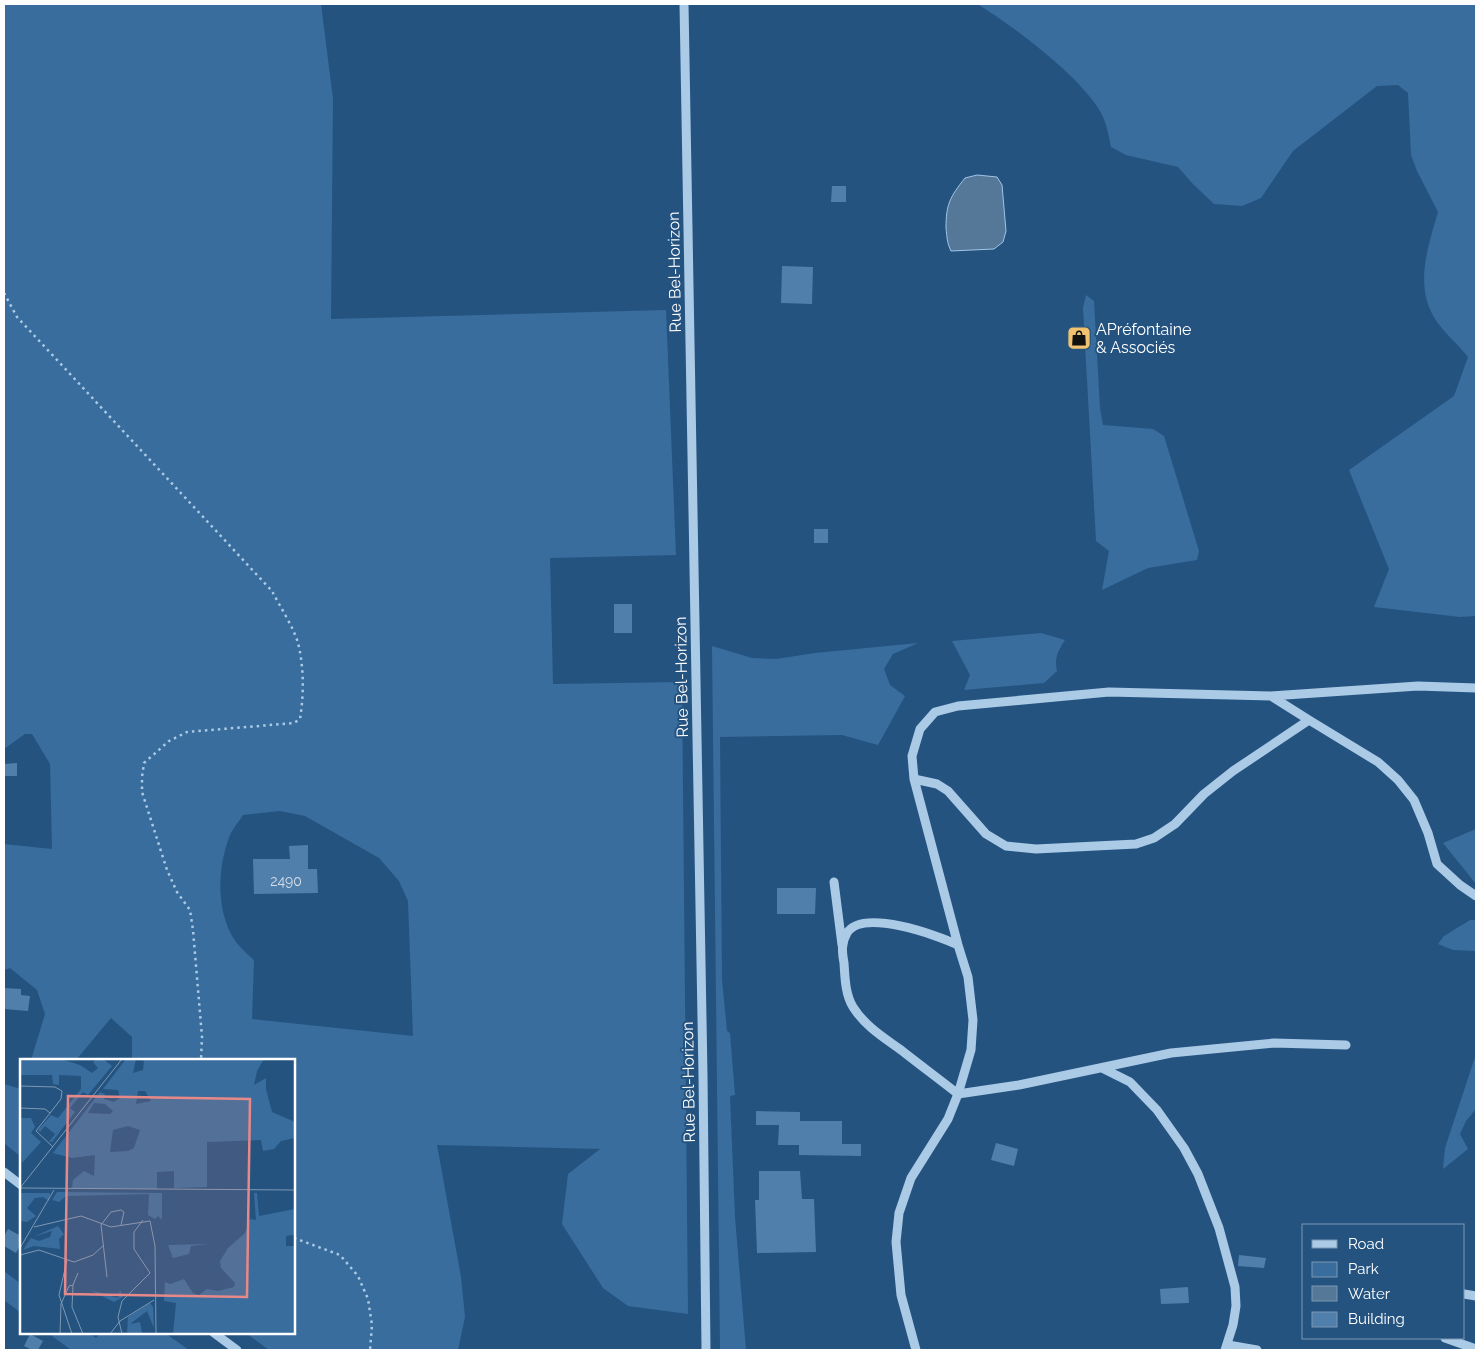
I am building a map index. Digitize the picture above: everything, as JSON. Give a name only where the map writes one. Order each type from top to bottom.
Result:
[{"type":"street","name":"Rue Bel-Horizon","points":[[684,4],[703,1065],[706,1350]]},
{"type":"street","points":[[916,1350],[901,1295],[896,1242],[898,1213],[911,1178],[948,1119],[958,1094],[972,1050],[974,1020],[968,977],[914,779],[912,756],[920,728],[935,712],[958,706],[1109,692],[1271,696],[1418,686],[1476,688]]},
{"type":"street","points":[[1271,696],[1378,762],[1398,780],[1414,800],[1428,833],[1437,864],[1460,885],[1476,896]]},
{"type":"street","points":[[914,779],[937,784],[948,791],[986,834],[1006,846],[1036,849],[1136,844],[1154,838],[1176,824],[1211,788],[1309,720]]},
{"type":"street","points":[[834,882],[847,990],[852,1005],[864,1023],[958,1094],[1018,1085],[1171,1053],[1274,1044],[1346,1045]]},
{"type":"street","points":[[842,945],[847,931],[859,923],[869,923],[920,930],[940,936],[958,945]]},
{"type":"street","points":[[1102,1068],[1130,1082],[1157,1110],[1184,1148],[1198,1174],[1219,1228],[1234,1287],[1236,1306],[1226,1348],[1257,1350]]},
{"type":"street","points":[[4,1172],[20,1185]]},
{"type":"street","points":[[215,1334],[238,1350]]},
{"type":"street","points":[[1448,1339],[1476,1350]]},
{"type":"path","points":[[4,293],[18,317],[29,330],[272,591],[298,641],[302,670],[303,700],[300,719],[294,723],[187,732],[169,741],[144,763],[142,792],[168,870],[177,892],[190,910],[202,1037],[201,1059]]},
{"type":"path","points":[[295,1238],[340,1255],[358,1276],[368,1299],[372,1325],[370,1350]]},
{"type":"green space","points":[[4,4],[321,4],[333,99],[331,319],[666,310],[676,555],[550,558],[553,684],[682,682],[688,1314],[628,1306],[603,1288],[562,1224],[568,1174],[600,1149],[437,1145],[461,1277],[465,1317],[458,1350],[269,1350],[247,1334],[295,1334],[295,1059],[132,1059],[132,1037],[111,1018],[77,1059],[31,1059],[45,1014],[37,990],[10,968],[4,970],[4,844],[52,849],[50,764],[32,734],[25,734],[4,749]],"holes":[[[280,811],[305,816],[379,858],[399,881],[408,901],[413,1036],[252,1019],[254,960],[233,938],[226,923],[220,885],[226,847],[231,832],[243,815]]]},
{"type":"green space","points":[[977,4],[1476,4],[1476,616],[1460,617],[1374,607],[1389,569],[1349,470],[1454,396],[1468,357],[1435,319],[1425,293],[1424,279],[1427,252],[1438,212],[1411,155],[1408,93],[1398,85],[1377,86],[1293,151],[1261,198],[1242,206],[1214,204],[1178,167],[1126,155],[1111,147],[1103,117],[1081,87],[1047,54],[1009,25]]},
{"type":"green space","points":[[1086,295],[1094,301],[1100,408],[1103,425],[1153,429],[1164,436],[1199,551],[1197,560],[1148,568],[1102,590],[1109,551],[1096,541],[1083,308]]},
{"type":"green space","points":[[1041,633],[1065,640],[1057,655],[1057,671],[1044,683],[964,690],[970,675],[952,641]]},
{"type":"green space","points":[[918,643],[893,654],[884,669],[890,685],[905,696],[878,745],[842,735],[720,737],[722,980],[727,1031],[730,1033],[735,1095],[730,1096],[735,1217],[746,1350],[720,1350],[712,646],[752,658],[776,659],[815,653]]},
{"type":"green space","points":[[1476,829],[1476,884],[1443,843]]},
{"type":"green space","points":[[1470,920],[1476,920],[1476,951],[1453,950],[1438,944],[1444,936]]},
{"type":"green space","points":[[1476,1054],[1476,1109],[1466,1121],[1460,1134],[1468,1149],[1443,1169],[1445,1148]]},
{"type":"green space","points":[[4,1084],[20,1089],[20,1156],[4,1143]]},
{"type":"green space","points":[[4,1271],[20,1283],[20,1312],[4,1300]]},
{"type":"green space","points":[[49,1334],[90,1334],[96,1338],[99,1334],[166,1334],[189,1350],[71,1350]]},
{"type":"water","points":[[977,175],[997,177],[1002,185],[1006,231],[1003,242],[994,249],[951,251],[946,228],[950,201],[965,178]]},
{"type":"building","points":[[832,186],[846,186],[846,202],[831,202]]},
{"type":"building","points":[[782,266],[813,267],[812,304],[781,303]]},
{"type":"building","points":[[814,529],[828,529],[828,543],[814,543]]},
{"type":"building","points":[[614,604],[632,604],[632,633],[614,633]]},
{"type":"building","points":[[17,763],[17,776],[4,776],[4,764]]},
{"type":"building","points":[[308,845],[308,869],[317,869],[318,893],[254,894],[253,859],[290,859],[289,846]]},
{"type":"building","points":[[777,888],[816,888],[815,914],[777,914]]},
{"type":"building","points":[[4,988],[21,989],[21,995],[30,996],[28,1011],[4,1009]]},
{"type":"building","points":[[756,1111],[800,1112],[800,1121],[842,1121],[842,1144],[861,1144],[861,1156],[799,1155],[799,1145],[778,1145],[779,1125],[756,1125]]},
{"type":"building","points":[[996,1143],[1018,1149],[1014,1166],[991,1160]]},
{"type":"building","points":[[759,1171],[800,1171],[802,1199],[814,1199],[816,1252],[757,1253],[755,1200],[759,1200]]},
{"type":"building","points":[[8,1229],[20,1235],[20,1246],[16,1253],[4,1246],[4,1236]]},
{"type":"building","points":[[1239,1255],[1266,1258],[1264,1268],[1238,1266]]},
{"type":"building","points":[[1188,1287],[1189,1303],[1161,1304],[1160,1289]]},
{"type":"building","points":[[30,1334],[43,1341],[38,1350],[32,1350],[24,1346]]},
{"type":"place","name":"APréfontaine & Associés","points":[[1079,338]]}]
